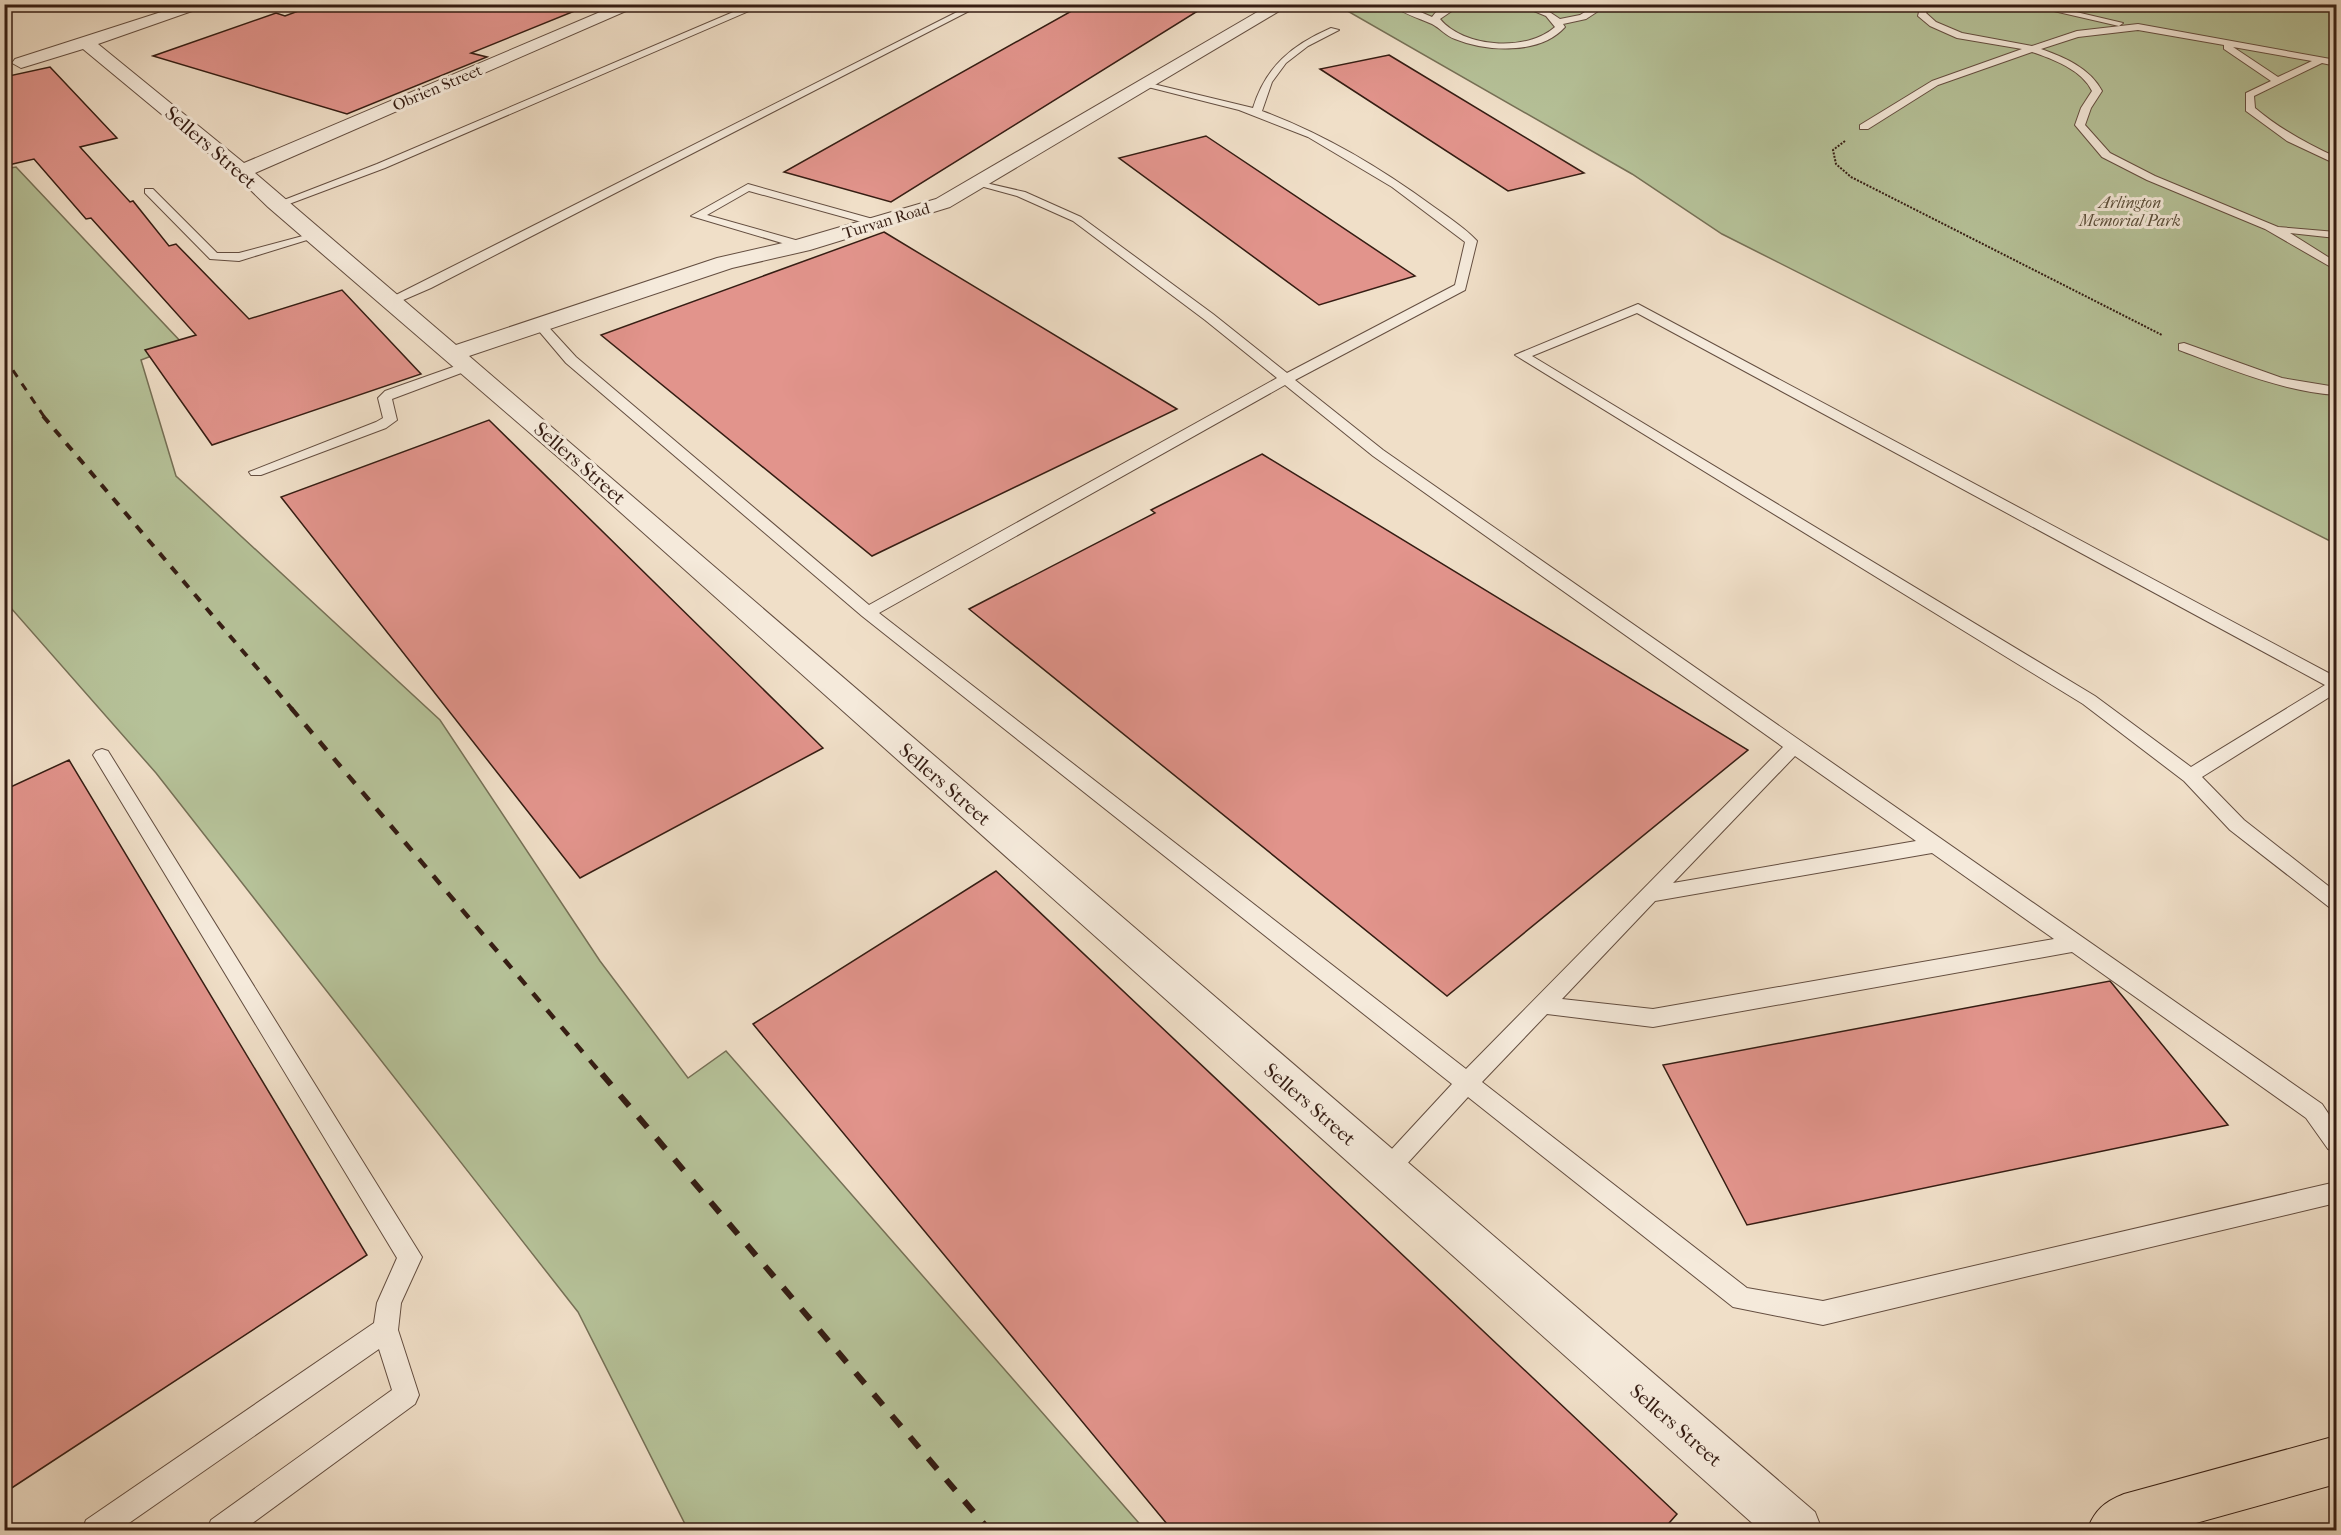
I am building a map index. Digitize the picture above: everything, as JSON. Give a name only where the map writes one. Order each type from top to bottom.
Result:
[{"type":"main road","points":[[2112,1530],[2124,1519],[2330,1461]]},
{"type":"street","points":[[21,63],[88,44],[204,4]]},
{"type":"street","name":"Obrien Street","points":[[242,171],[634,4]]},
{"type":"street","name":"Turvan Road","points":[[459,360],[539,324],[725,262],[802,245],[943,203],[1283,4]]},
{"type":"street","name":"Sellers Street","points":[[88,44],[242,171],[277,205],[459,360],[1797,1530]]},
{"type":"lane","points":[[277,205],[381,166],[760,4]]},
{"type":"lane","points":[[390,301],[967,10],[943,4]]},
{"type":"lane","points":[[1394,4],[1437,23],[1447,33],[1462,39],[1505,45],[1544,40],[1556,34],[1560,27],[1559,22],[1548,13],[1521,4]]},
{"type":"lane","points":[[1437,23],[1439,13],[1458,4]]},
{"type":"lane","points":[[1559,22],[1583,17],[1605,4]]},
{"type":"lane","points":[[1927,4],[1921,14],[1930,23],[1954,34],[1980,41],[2033,49],[2083,73],[2094,82],[2097,91],[2086,108],[2080,125],[2106,155],[2151,178],[2269,227],[2304,245],[2337,267]]},
{"type":"lane","points":[[2027,4],[2220,43],[2337,63]]},
{"type":"lane","points":[[2044,8],[2065,30]]},
{"type":"lane","points":[[1864,127],[1974,59],[2033,49],[2065,30],[2138,27]]},
{"type":"lane","points":[[1257,112],[1263,88],[1278,63],[1309,40],[1334,30]]},
{"type":"lane","points":[[1954,34],[1974,59]]},
{"type":"lane","points":[[2220,43],[2277,81]]},
{"type":"lane","points":[[2322,60],[2249,95],[2250,109],[2273,130],[2293,143],[2337,161]]},
{"type":"lane","points":[[868,612],[1286,378],[1461,287],[1471,241],[1428,207],[1324,142],[1257,112],[1145,85]]},
{"type":"lane","points":[[977,182],[1022,194],[1077,219],[1286,378],[1378,453],[2314,1111],[2337,1142]]},
{"type":"lane","points":[[802,245],[697,216],[748,187],[876,223]]},
{"type":"lane","points":[[149,191],[214,256],[239,256],[314,236]]},
{"type":"lane","points":[[2269,227],[2337,235]]},
{"type":"lane","points":[[2190,776],[2337,685],[1638,308],[1522,355],[2089,700],[2190,776],[2237,825],[2337,902]]},
{"type":"lane","points":[[539,324],[571,360],[868,612],[1742,1299],[1823,1312],[2337,1193]]},
{"type":"lane","points":[[2184,347],[2280,381],[2312,389],[2337,391]]},
{"type":"lane","points":[[256,472],[381,425],[390,420],[385,398],[459,360]]},
{"type":"lane","points":[[1386,1171],[1467,1083],[1794,746]]},
{"type":"lane","points":[[102,756],[410,1257],[389,1303],[386,1330],[406,1395],[221,1530]]},
{"type":"lane","points":[[1649,895],[1935,844]]},
{"type":"lane","points":[[1542,1005],[1653,1018],[2075,943]]},
{"type":"lane","points":[[96,1530],[386,1330]]},
{"type":"path","points":[[1864,127],[1833,150],[1836,164],[1851,177],[1871,189],[1984,242],[2184,347]]},
{"type":"green space","name":"Arlington Memorial Park","points":[[1337,5],[2336,5],[2336,544],[1722,234],[1632,174]]},
{"type":"green space","points":[[16,167],[183,344],[141,360],[176,476],[440,720],[600,961],[688,1078],[726,1051],[1145,1530],[688,1530],[578,1312],[156,773],[11,608],[5,610],[4,169]]},
{"type":"building","points":[[317,4],[587,4],[587,6],[471,53],[487,57],[347,114],[153,56],[276,13],[285,16]]},
{"type":"building","points":[[1084,4],[1209,4],[891,202],[784,172]]},
{"type":"building","points":[[1389,55],[1584,173],[1508,191],[1320,69]]},
{"type":"building","points":[[50,67],[117,138],[80,147],[130,202],[133,201],[169,246],[176,244],[249,319],[342,290],[421,374],[212,445],[145,350],[196,335],[91,218],[86,219],[34,159],[4,166],[4,77]]},
{"type":"building","points":[[1206,136],[1415,276],[1319,305],[1119,158]]},
{"type":"building","points":[[884,232],[1177,409],[872,556],[601,335]]},
{"type":"building","points":[[489,420],[823,748],[580,878],[281,497]]},
{"type":"building","points":[[1262,454],[1748,750],[1447,996],[969,609],[1155,513],[1151,510]]},
{"type":"building","points":[[69,760],[367,1255],[4,1493],[4,790]]},
{"type":"building","points":[[996,871],[1677,1514],[1663,1530],[1172,1530],[753,1024]]},
{"type":"building","points":[[2110,981],[2228,1125],[1747,1225],[1663,1065]]},
{"type":"railway","points":[[4,357],[45,418]]},
{"type":"railway","points":[[43,416],[292,709]]},
{"type":"railway","points":[[291,708],[603,1076]]},
{"type":"railway","points":[[602,1074],[989,1530]]}]
